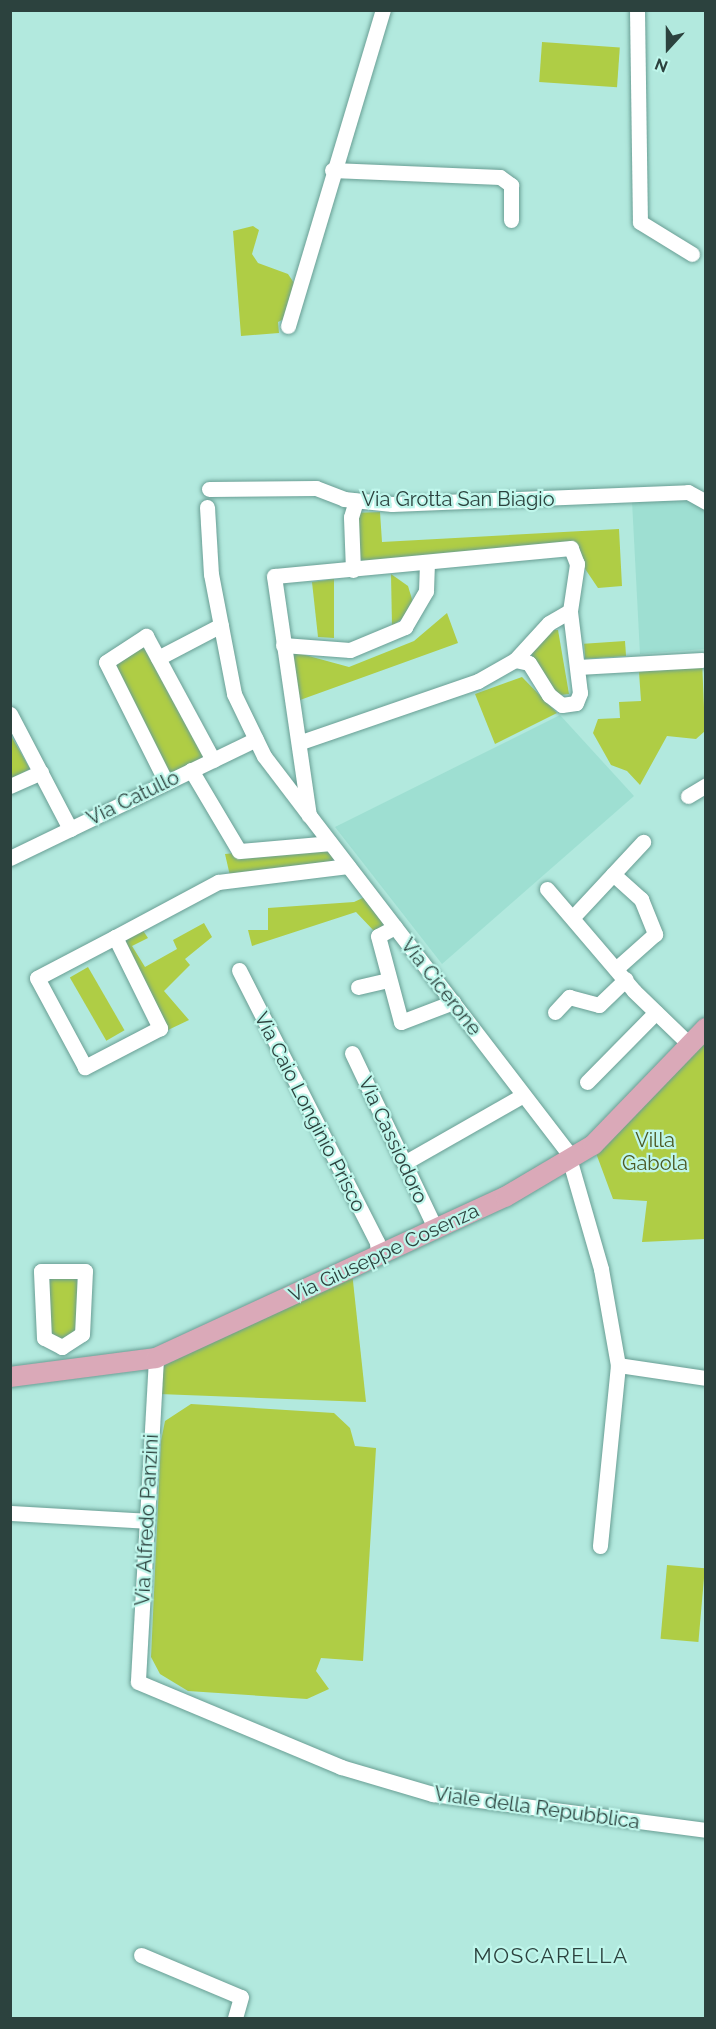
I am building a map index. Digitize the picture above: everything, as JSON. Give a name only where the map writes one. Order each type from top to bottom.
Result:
[{"type":"main road","name":"Via Giuseppe Cosenza","points":[[10,1377],[156,1358],[435,1228],[570,1162],[593,1145],[705,1028]]},
{"type":"street","points":[[288,326],[332,170],[383,10]]},
{"type":"street","points":[[637,10],[640,222],[692,254]]},
{"type":"street","points":[[332,170],[500,177],[511,185],[511,220]]},
{"type":"street","name":"Via Grotta San Biagio","points":[[209,489],[316,488],[356,501],[688,492],[705,502]]},
{"type":"street","points":[[353,570],[351,517],[356,501]]},
{"type":"street","name":"Via Cicerone","points":[[207,507],[221,625],[234,693],[256,739],[309,815],[523,1095],[570,1162],[601,1269],[618,1365],[600,1546]]},
{"type":"street","points":[[309,815],[301,742],[290,705],[274,576],[571,548],[577,564],[570,611],[580,693],[576,703],[562,705],[549,695],[529,663],[515,660]]},
{"type":"street","points":[[283,645],[350,650],[405,627],[426,591],[426,562]]},
{"type":"street","points":[[301,742],[478,681],[515,660],[549,622],[570,611]]},
{"type":"street","points":[[158,658],[221,625]]},
{"type":"street","points":[[166,782],[106,662],[146,636],[213,760]]},
{"type":"street","points":[[578,667],[704,664]]},
{"type":"street","points":[[10,714],[70,829]]},
{"type":"street","name":"Via Catullo","points":[[13,851],[70,829],[256,739]]},
{"type":"street","points":[[191,770],[239,851],[330,843]]},
{"type":"street","points":[[10,786],[41,772]]},
{"type":"street","points":[[688,796],[705,785]]},
{"type":"street","points":[[573,917],[643,842]]},
{"type":"street","points":[[115,937],[160,1028],[85,1067],[37,978],[218,882],[348,866]]},
{"type":"street","points":[[555,1012],[570,997],[599,1005],[655,934],[641,899],[613,874]]},
{"type":"street","points":[[548,889],[656,1012],[690,1045]]},
{"type":"street","points":[[395,927],[378,936],[401,1022],[453,1002]]},
{"type":"street","name":"Via Caio Longinio Prisco","points":[[239,970],[377,1242],[378,1254]]},
{"type":"street","points":[[358,987],[389,980]]},
{"type":"street","points":[[587,1082],[656,1012]]},
{"type":"street","name":"Via Cassiodoro","points":[[352,1053],[435,1228]]},
{"type":"street","points":[[404,1163],[523,1095]]},
{"type":"street","points":[[41,1271],[85,1271],[82,1334],[62,1347],[44,1338],[41,1271]]},
{"type":"street","points":[[62,1347],[64,1369]]},
{"type":"street","name":"Via Alfredo Panzini","points":[[138,1682],[156,1358]]},
{"type":"street","points":[[618,1365],[705,1378]]},
{"type":"street","points":[[10,1513],[147,1521]]},
{"type":"street","name":"Viale della Repubblica","points":[[138,1682],[341,1767],[433,1794],[705,1830]]},
{"type":"street","points":[[141,1955],[241,1997],[235,2019]]},
{"type":"shaded area","points":[[688,492],[705,508],[705,649],[640,654],[632,501]]},
{"type":"shaded area","points":[[560,715],[634,796],[442,964],[335,827]]},
{"type":"green space","points":[[542,42],[620,47],[617,87],[539,82]]},
{"type":"green space","points":[[253,226],[259,230],[252,254],[258,263],[288,274],[296,286],[286,318],[278,322],[279,333],[241,336],[233,231]]},
{"type":"green space","points":[[380,512],[382,542],[619,529],[622,586],[598,588],[571,548],[357,570],[352,513]]},
{"type":"green space","points":[[391,574],[408,586],[415,609],[392,626]]},
{"type":"green space","points":[[334,579],[334,638],[318,637],[312,582]]},
{"type":"green space","points":[[447,613],[458,643],[300,700],[283,649],[349,667],[414,641]]},
{"type":"green space","points":[[548,630],[558,630],[569,694],[552,696],[532,660],[532,649]]},
{"type":"green space","points":[[142,639],[205,758],[167,778],[104,659]]},
{"type":"green space","points":[[625,641],[626,656],[585,659],[584,644]]},
{"type":"green space","points":[[702,660],[705,731],[696,739],[667,736],[640,785],[627,771],[611,765],[593,733],[598,719],[620,718],[619,702],[641,701],[639,672]]},
{"type":"green space","points":[[522,677],[557,713],[495,744],[475,694]]},
{"type":"green space","points":[[10,734],[30,769],[10,779]]},
{"type":"green space","points":[[329,844],[346,866],[231,880],[225,854]]},
{"type":"green space","points":[[367,896],[389,925],[374,931],[356,912],[252,946],[248,930],[268,930],[268,908],[354,902]]},
{"type":"green space","points":[[204,923],[212,937],[185,959],[190,965],[164,991],[189,1020],[168,1030],[121,942],[142,929],[148,938],[132,946],[145,967],[177,949],[173,940]]},
{"type":"green space","points":[[88,967],[124,1030],[106,1041],[70,978]]},
{"type":"green space","name":"Villa Gabola","points":[[705,1031],[705,1239],[642,1242],[647,1201],[613,1199],[593,1145]]},
{"type":"green space","points":[[85,1271],[82,1334],[62,1347],[44,1338],[41,1277]]},
{"type":"green space","points":[[352,1272],[366,1402],[159,1394],[163,1355]]},
{"type":"green space","points":[[191,1404],[334,1413],[350,1428],[355,1446],[376,1448],[363,1661],[321,1658],[316,1671],[329,1689],[307,1699],[188,1691],[160,1674],[151,1657],[161,1441],[165,1421]]},
{"type":"green space","points":[[667,1565],[705,1568],[698,1642],[661,1639]]},
{"type":"district","name":"MOSCARELLA","points":[[551,1956]]}]
